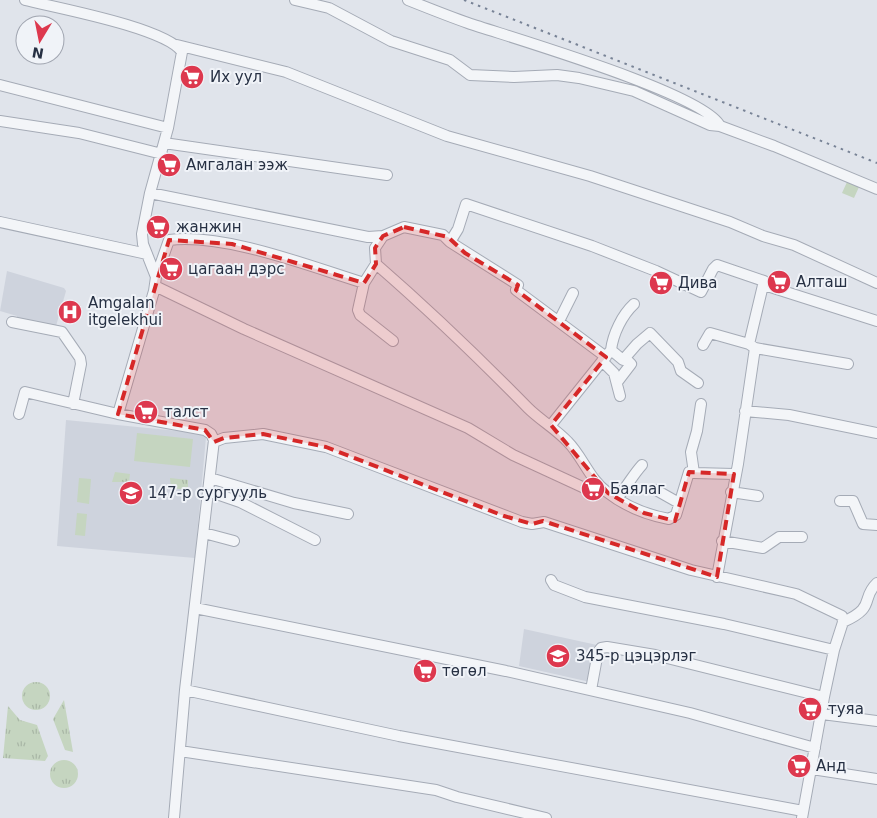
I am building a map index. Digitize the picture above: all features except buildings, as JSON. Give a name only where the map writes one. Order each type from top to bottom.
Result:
[{"type":"street","points":[[25,0],[137,28],[177,45],[286,72],[447,136],[595,177],[730,222],[763,236],[794,245],[877,283]]},
{"type":"street","points":[[295,0],[329,8],[391,41],[450,60],[470,75],[574,77],[626,88],[710,125],[720,126],[877,189]]},
{"type":"street","points":[[408,0],[469,23],[574,56],[638,81],[702,110],[712,116],[720,126]]},
{"type":"street","points":[[177,45],[182,52],[181,65],[142,234],[143,244],[156,281],[244,329],[468,428],[513,455],[591,491],[601,488]]},
{"type":"street","points":[[0,85],[168,128]]},
{"type":"street","points":[[0,121],[79,133],[162,154]]},
{"type":"street","points":[[164,143],[388,175]]},
{"type":"street","points":[[150,193],[368,237],[383,236],[404,227],[443,235],[450,242],[518,285],[516,290],[606,356],[623,360],[650,333],[678,362],[681,371],[698,383]]},
{"type":"street","points":[[450,242],[458,229],[466,204],[592,246],[656,271],[701,292],[712,268],[717,265],[764,281],[752,346],[738,464],[734,474],[717,577]]},
{"type":"street","points":[[0,222],[147,254]]},
{"type":"street","points":[[383,236],[375,248],[376,264],[364,283],[358,310],[360,315],[394,341]]},
{"type":"street","points":[[118,414],[169,240],[182,238],[232,244],[364,283]]},
{"type":"street","points":[[376,264],[437,317],[528,408],[551,425],[568,442],[601,488],[617,498],[644,513],[669,519],[676,515],[689,472],[734,474]]},
{"type":"street","points":[[764,285],[877,321]]},
{"type":"street","points":[[559,321],[574,293]]},
{"type":"street","points":[[551,425],[606,356],[615,333],[627,311],[634,304]]},
{"type":"street","points":[[12,322],[62,332],[80,358],[81,364],[73,404]]},
{"type":"street","points":[[703,345],[710,333],[752,346],[848,364]]},
{"type":"street","points":[[606,356],[618,381],[620,396]]},
{"type":"street","points":[[618,381],[631,364],[625,358]]},
{"type":"street","points":[[19,414],[25,392],[118,414],[205,430],[212,436],[214,442],[185,690],[174,818]]},
{"type":"street","points":[[694,473],[691,452],[700,404]]},
{"type":"street","points":[[745,411],[789,415],[877,433]]},
{"type":"street","points":[[185,690],[399,736],[803,815],[824,697],[834,650],[843,622],[842,616],[836,612],[817,606],[796,594],[717,577],[651,558],[544,522],[532,524],[504,516],[326,448],[263,434],[224,438],[214,442]]},
{"type":"street","points":[[617,498],[626,487],[628,479],[642,465]]},
{"type":"street","points":[[210,478],[294,503],[348,514]]},
{"type":"street","points":[[656,490],[679,503]]},
{"type":"street","points":[[208,491],[240,502],[314,540]]},
{"type":"street","points":[[731,492],[758,496]]},
{"type":"street","points":[[840,501],[853,501],[864,524],[877,525]]},
{"type":"street","points":[[204,532],[234,541]]},
{"type":"street","points":[[722,541],[763,548],[779,537],[802,537]]},
{"type":"street","points":[[551,580],[554,585],[585,597],[724,624],[834,650]]},
{"type":"street","points":[[843,622],[859,615],[867,607],[874,587],[877,584]]},
{"type":"street","points":[[195,608],[382,644],[590,690],[690,713],[815,748]]},
{"type":"street","points":[[590,690],[598,652],[606,647],[655,655],[824,697]]},
{"type":"street","points":[[822,714],[877,720]]},
{"type":"street","points":[[180,751],[436,790],[457,798],[546,818]]},
{"type":"street","points":[[812,768],[877,779]]},
{"type":"highlighted area","points":[[404,227],[448,237],[465,253],[518,285],[516,290],[606,357],[551,425],[608,493],[644,513],[675,521],[689,472],[734,474],[717,577],[543,521],[532,524],[504,516],[326,447],[263,434],[224,438],[214,442],[205,430],[118,414],[169,240],[232,244],[364,283],[376,264],[375,248],[383,236]]},
{"type":"shaded area","points":[[7,271],[64,288],[66,291],[56,326],[17,320],[17,316],[0,311]]},
{"type":"shaded area","name":"147-р сургууль","points":[[66,420],[199,433],[206,437],[195,558],[57,546]]},
{"type":"shaded area","name":"345-р цэцэрлэг","points":[[524,629],[597,645],[590,682],[519,666]]},
{"type":"green space","points":[[847,182],[859,187],[854,198],[842,193]]},
{"type":"green space","points":[[137,433],[193,439],[190,467],[134,461]]},
{"type":"green space","points":[[115,472],[130,474],[129,482],[112,482]]},
{"type":"green space","points":[[79,478],[91,479],[89,504],[77,502]]},
{"type":"green space","points":[[170,478],[188,480],[188,490],[171,488]]},
{"type":"green space","points":[[77,513],[87,514],[85,536],[75,535]]},
{"type":"green space","points":[[36,682],[46,686],[50,696],[46,706],[36,710],[26,706],[22,696],[26,686]]},
{"type":"green space","points":[[64,700],[73,752],[65,750],[53,719]]},
{"type":"green space","points":[[8,706],[20,720],[37,725],[48,756],[45,761],[3,758]]},
{"type":"green space","points":[[64,760],[74,764],[78,774],[74,784],[64,788],[54,784],[50,774],[54,764]]},
{"type":"railway","points":[[464,0],[877,163]]},
{"type":"place","name":"Их уул","points":[[192,77]]},
{"type":"place","name":"Амгалан ээж","points":[[169,165]]},
{"type":"place","name":"жанжин","points":[[158,227]]},
{"type":"place","name":"цагаан дэрс","points":[[171,269]]},
{"type":"place","name":"Алташ","points":[[779,282]]},
{"type":"place","name":"Дива","points":[[661,283]]},
{"type":"place","name":"Amgalan itgelekhui","points":[[70,312]]},
{"type":"place","name":"талст","points":[[146,412]]},
{"type":"place","name":"Баялаг","points":[[593,489]]},
{"type":"place","name":"147-р сургууль","points":[[131,493]]},
{"type":"place","name":"345-р цэцэрлэг","points":[[558,656]]},
{"type":"place","name":"төгөл","points":[[425,671]]},
{"type":"place","name":"туяа","points":[[810,709]]},
{"type":"place","name":"Анд","points":[[799,766]]}]
